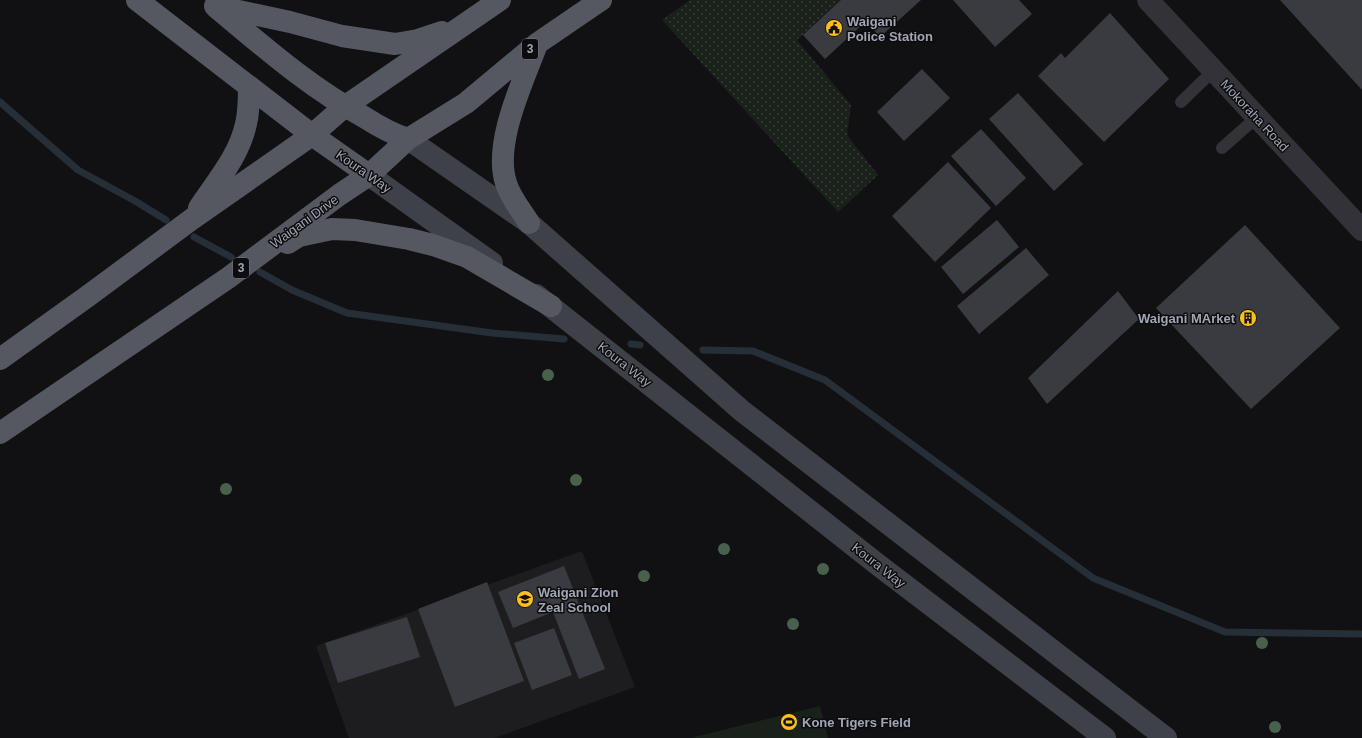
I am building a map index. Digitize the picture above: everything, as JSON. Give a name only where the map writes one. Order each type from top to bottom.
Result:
[{"type":"highway","name":"Koura Way","points":[[137,0],[312,135],[369,174]]},
{"type":"highway","points":[[0,359],[192,219],[312,135],[344,106],[500,0]]},
{"type":"highway","name":"Waigani Drive","points":[[0,433],[228,278],[369,174],[408,139],[466,103],[538,43],[601,0]]},
{"type":"highway","points":[[210,3],[342,36],[394,44],[418,40],[465,24]]},
{"type":"highway","points":[[210,3],[278,60],[344,106],[396,135],[408,139]]},
{"type":"highway","points":[[529,223],[506,184],[502,167],[505,140],[511,112],[538,43]]},
{"type":"highway","points":[[192,219],[232,161],[243,137],[247,122],[249,86]]},
{"type":"highway","points":[[228,278],[299,236],[332,229],[355,230],[410,239],[433,245],[467,257],[551,306]]},
{"type":"main road","points":[[408,139],[529,223],[742,411],[1166,738]]},
{"type":"main road","name":"Koura Way","points":[[369,174],[551,306],[877,564],[1105,738]]},
{"type":"street","name":"Mokoraha Road","points":[[1148,0],[1362,230]]},
{"type":"lane","points":[[1181,102],[1214,70]]},
{"type":"lane","points":[[1222,148],[1257,116]]},
{"type":"shaded area","points":[[690,0],[841,0],[797,40],[851,105],[847,135],[878,175],[838,212],[662,20]]},
{"type":"shaded area","name":"Waigani Zion Zeal School","points":[[582,551],[635,687],[495,738],[349,738],[316,646]]},
{"type":"shaded area","name":"Kone Tigers Field","points":[[820,706],[828,738],[690,738]]},
{"type":"building","name":"Waigani Police Station","points":[[841,0],[921,0],[880,37],[866,21],[825,59],[803,35]]},
{"type":"building","name":"Waigani Police Station","points":[[953,0],[1019,0],[1032,14],[995,47]]},
{"type":"building","points":[[1280,0],[1362,0],[1362,90]]},
{"type":"building","points":[[1110,13],[1169,79],[1104,142],[1038,76],[1061,53],[1065,58]]},
{"type":"building","points":[[922,69],[950,98],[904,141],[877,112]]},
{"type":"building","points":[[1018,93],[1083,164],[1054,191],[989,119]]},
{"type":"building","points":[[981,129],[1026,178],[996,206],[951,156]]},
{"type":"building","points":[[948,162],[991,208],[935,262],[892,216]]},
{"type":"building","points":[[997,220],[1019,247],[963,294],[941,267]]},
{"type":"building","name":"Waigani MArket","points":[[1245,225],[1340,328],[1251,409],[1156,308]]},
{"type":"building","points":[[1026,248],[1049,275],[979,334],[957,306]]},
{"type":"building","points":[[1118,291],[1139,319],[1047,404],[1028,378]]},
{"type":"building","points":[[564,566],[605,669],[579,679],[553,612],[513,628],[498,592]]},
{"type":"building","points":[[487,582],[524,681],[455,707],[418,609]]},
{"type":"building","points":[[407,617],[420,657],[338,683],[325,643]]},
{"type":"building","points":[[554,628],[572,675],[532,690],[514,643]]},
{"type":"waterway","points":[[0,102],[78,170],[135,201],[166,220]]},
{"type":"waterway","points":[[194,237],[231,257]]},
{"type":"waterway","points":[[260,272],[292,290],[347,313],[492,333],[564,339]]},
{"type":"waterway","points":[[631,344],[640,345]]},
{"type":"waterway","points":[[703,350],[753,351],[825,380],[1093,578],[1225,632],[1362,634]]},
{"type":"place","name":"Waigani Police Station","points":[[834,28]]},
{"type":"place","name":"Waigani MArket","points":[[1248,318]]},
{"type":"place","name":"Waigani Zion Zeal School","points":[[525,599]]},
{"type":"place","name":"Kone Tigers Field","points":[[789,722]]}]
